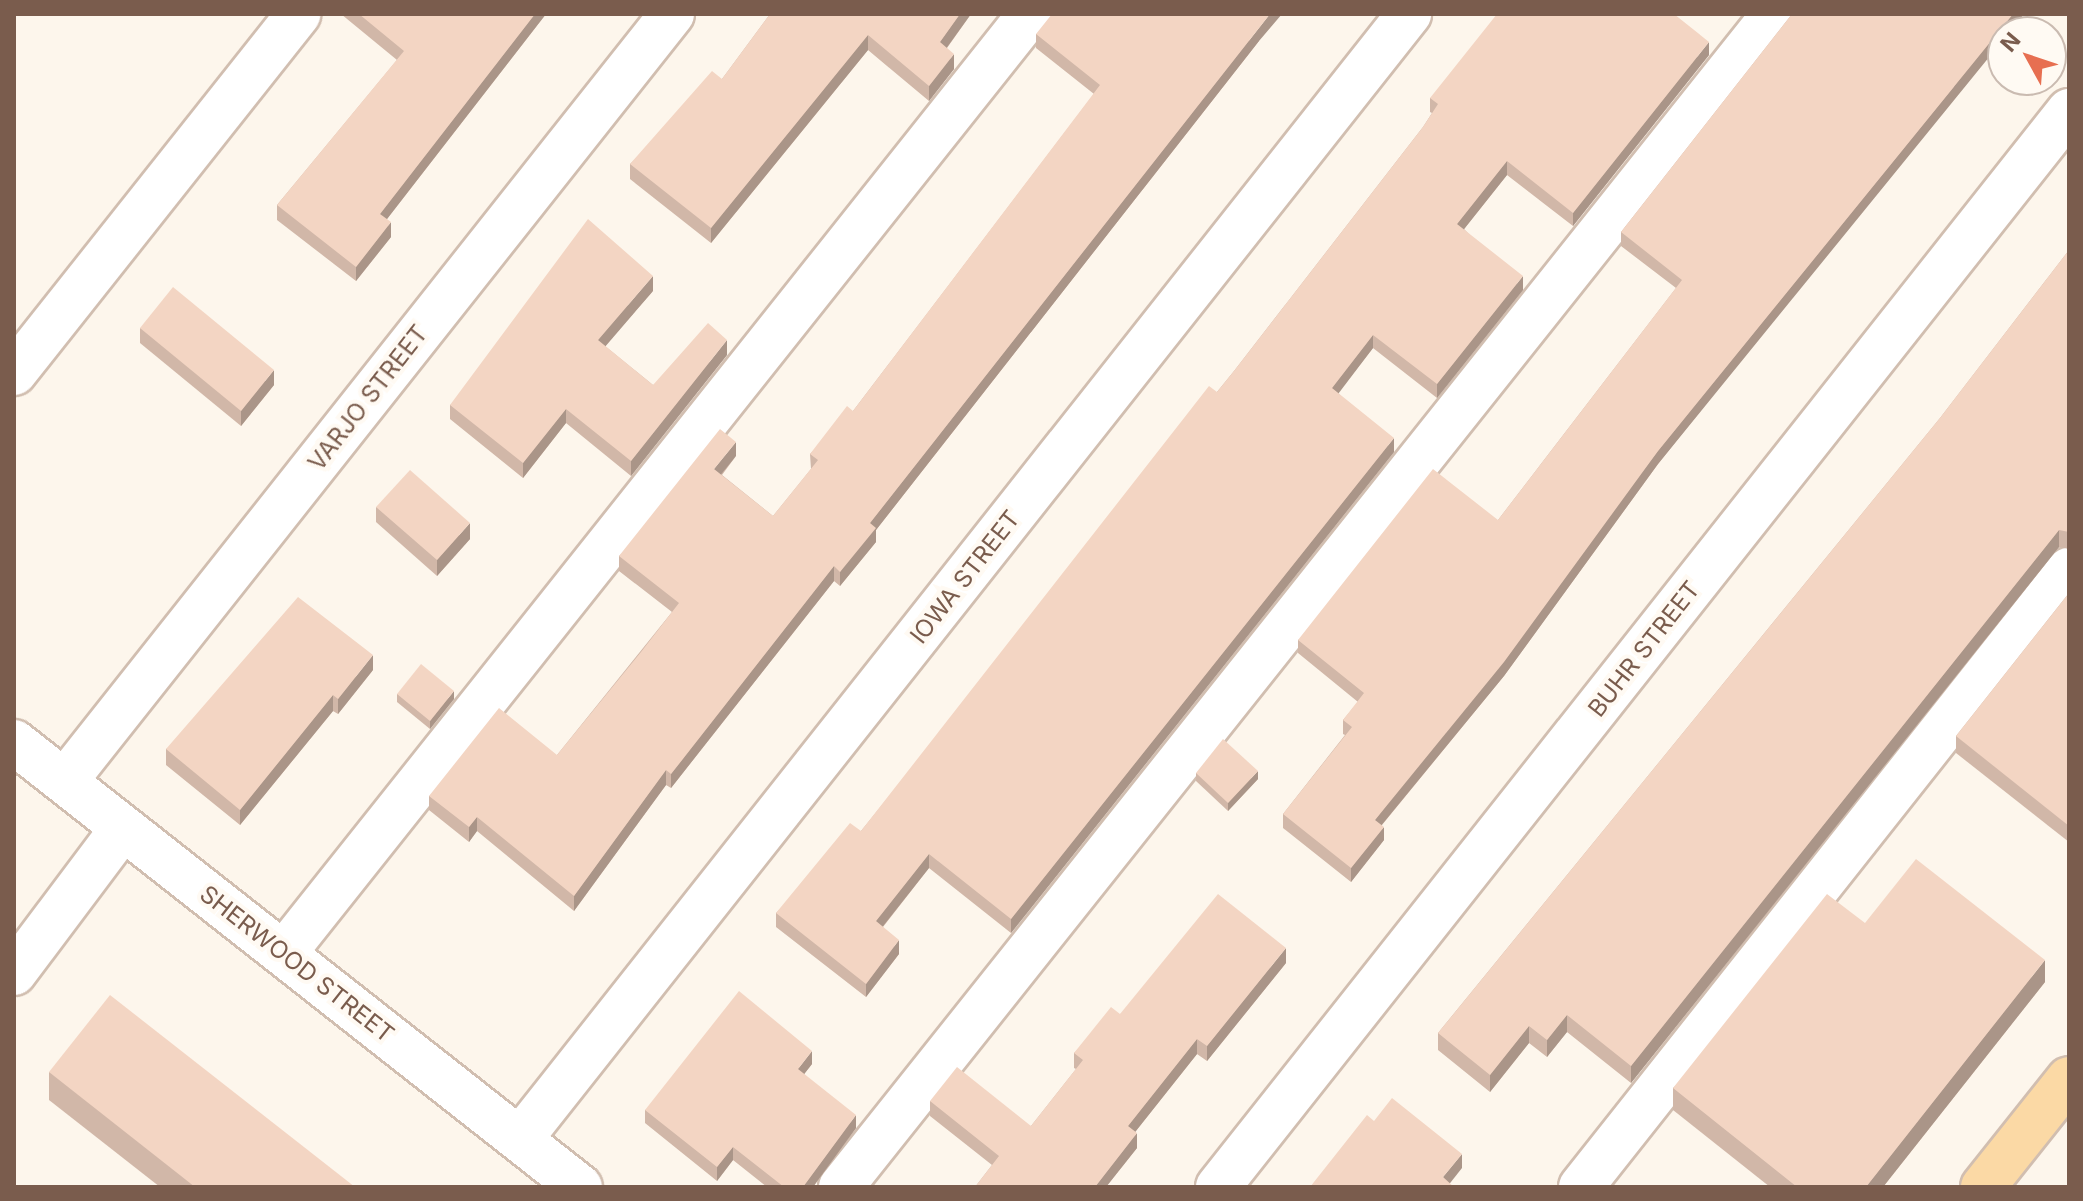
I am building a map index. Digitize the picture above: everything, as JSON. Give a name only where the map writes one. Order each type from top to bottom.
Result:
[{"type":"main road","points":[[1983,1187],[2069,1079]]},
{"type":"street","points":[[14,373],[299,14]]},
{"type":"street","name":"VARJO STREET","points":[[65,781],[672,14]]},
{"type":"street","points":[[284,953],[1030,14]]},
{"type":"street","name":"IOWA STREET","points":[[520,1139],[1409,14]]},
{"type":"street","points":[[841,1187],[1774,14]]},
{"type":"street","name":"BUHR STREET","points":[[1218,1187],[2069,111]]},
{"type":"street","points":[[1581,1187],[2069,570]]},
{"type":"street","name":"SHERWOOD STREET","points":[[14,742],[580,1187]]},
{"type":"street","points":[[14,973],[123,828]]},
{"type":"building","points":[[359,14],[535,14],[380,214],[391,222],[356,267],[277,205],[404,51]]},
{"type":"building","points":[[770,14],[960,14],[940,42],[954,54],[929,86],[868,35],[711,228],[630,164],[712,71],[722,79]]},
{"type":"building","points":[[1052,14],[1270,14],[870,523],[876,528],[840,572],[834,566],[671,774],[666,770],[574,896],[477,817],[469,827],[429,796],[499,708],[557,755],[641,652],[679,603],[619,556],[720,429],[736,442],[714,469],[773,516],[818,460],[810,454],[847,406],[853,411],[1100,85],[1036,34]]},
{"type":"building","points":[[1497,14],[1674,14],[1709,42],[1573,213],[1507,161],[1457,224],[1523,276],[1437,384],[1373,335],[1332,388],[1394,438],[1011,919],[929,854],[876,921],[899,940],[866,984],[776,913],[850,823],[861,831],[1209,386],[1217,392],[1234,371],[1423,127],[1438,104],[1430,98]]},
{"type":"building","points":[[1792,14],[2013,14],[1987,16],[1987,46],[1658,451],[1504,662],[1375,820],[1384,827],[1351,868],[1283,814],[1352,727],[1343,720],[1364,693],[1298,640],[1433,469],[1498,520],[1682,280],[1621,232]]},
{"type":"building","points":[[588,219],[653,276],[598,340],[653,385],[708,323],[727,340],[631,461],[566,409],[523,463],[450,405]]},
{"type":"building","points":[[2069,250],[2069,532],[2059,530],[1631,1066],[1567,1015],[1547,1040],[1529,1026],[1490,1075],[1438,1033],[1940,418]]},
{"type":"building","points":[[173,287],[274,370],[241,411],[140,328]]},
{"type":"building","points":[[410,470],[470,523],[437,560],[376,507]]},
{"type":"building","points":[[2069,593],[2069,826],[1956,736]]},
{"type":"building","points":[[298,597],[373,655],[338,699],[333,695],[240,810],[166,749]]},
{"type":"building","points":[[421,664],[454,691],[430,721],[397,694]]},
{"type":"building","points":[[1223,739],[1258,771],[1228,803],[1196,773]]},
{"type":"building","points":[[1916,859],[2045,960],[1866,1187],[1797,1187],[1673,1088],[1827,894],[1865,923]]},
{"type":"building","points":[[1218,894],[1286,948],[1207,1046],[1197,1039],[1128,1126],[1137,1133],[1095,1187],[975,1187],[999,1156],[930,1101],[957,1067],[1031,1126],[1083,1060],[1074,1053],[1111,1007],[1120,1014]]},
{"type":"building","points":[[739,991],[812,1051],[798,1069],[856,1115],[803,1187],[784,1187],[733,1147],[717,1167],[645,1110]]},
{"type":"building","points":[[110,995],[355,1187],[195,1187],[49,1072]]},
{"type":"building","points":[[1392,1098],[1462,1154],[1443,1177],[1454,1187],[1310,1187],[1367,1115],[1374,1121]]}]
